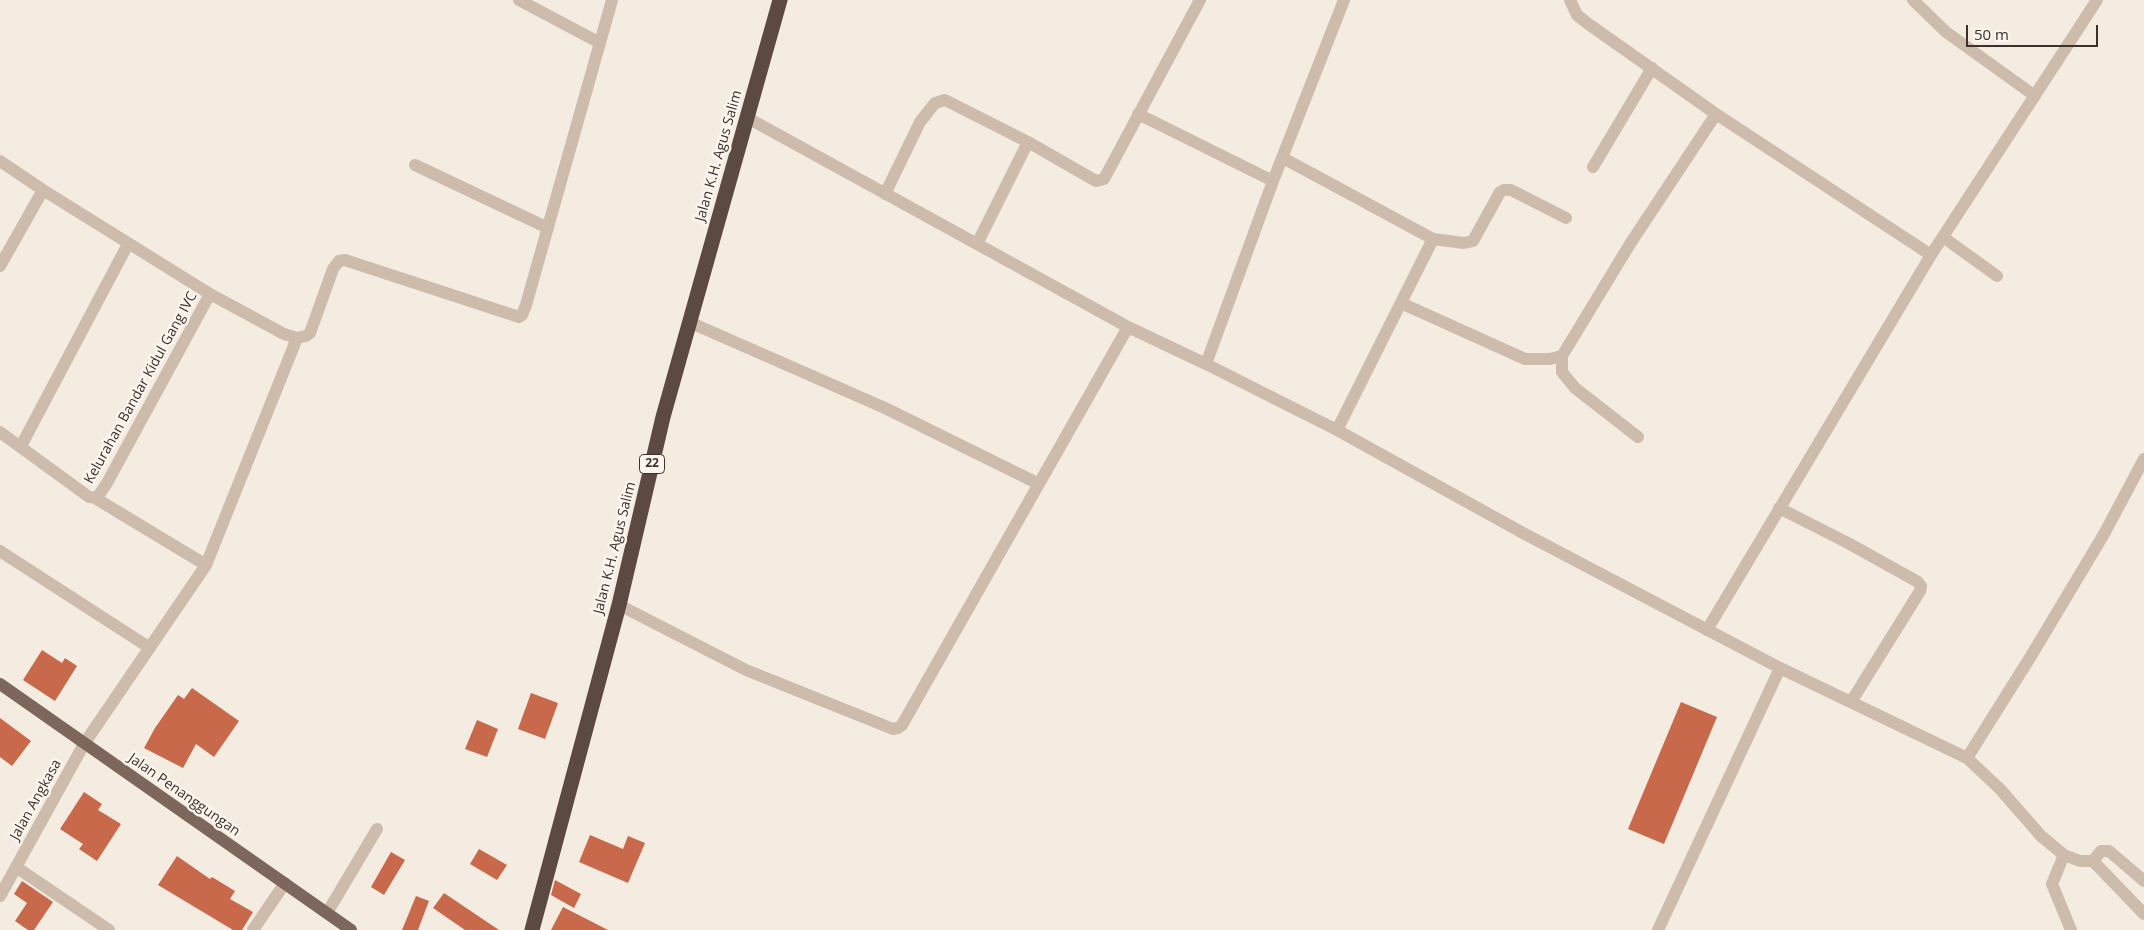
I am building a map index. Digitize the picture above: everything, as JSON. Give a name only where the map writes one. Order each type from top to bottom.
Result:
[{"type":"highway","name":"Jalan K.H. Agus Salim","points":[[532,930],[619,605],[663,416],[780,0]]},
{"type":"main road","name":"Jalan Penanggungan","points":[[0,684],[351,930]]},
{"type":"street","points":[[518,0],[600,43]]},
{"type":"street","points":[[0,161],[128,244],[210,294],[284,334],[297,338],[310,333],[333,269],[339,261],[344,260],[519,317],[522,315],[526,305],[612,0]]},
{"type":"street","points":[[885,194],[920,122],[935,103],[945,100],[1028,142],[1096,181],[1104,179],[1200,0]]},
{"type":"street","points":[[1206,364],[1273,181],[1344,0]]},
{"type":"street","points":[[1570,0],[1577,14],[1587,23],[1716,114],[1932,255]]},
{"type":"street","points":[[1913,0],[1946,32],[2034,96]]},
{"type":"street","points":[[1707,630],[1943,237],[2097,0]]},
{"type":"street","points":[[1593,167],[1652,68]]},
{"type":"street","points":[[1138,114],[1273,181]]},
{"type":"street","points":[[1638,437],[1575,388],[1562,372],[1562,356],[1630,244],[1716,114]]},
{"type":"street","points":[[746,117],[1128,327],[1337,430],[1523,533],[1780,668],[1967,758],[2000,789],[2041,836],[2064,856],[2080,861],[2093,861],[2144,914]]},
{"type":"street","points":[[977,244],[1028,142]]},
{"type":"street","points":[[1283,158],[1433,239],[1464,243],[1473,241],[1500,192],[1504,190],[1510,190],[1566,218]]},
{"type":"street","points":[[416,165],[548,228]]},
{"type":"street","points":[[0,266],[43,190]]},
{"type":"street","points":[[1943,237],[1997,276]]},
{"type":"street","points":[[1337,430],[1433,239]]},
{"type":"street","points":[[21,446],[128,244]]},
{"type":"street","name":"Kelurahan Bandar Kidul Gang IVC","points":[[0,432],[89,497],[94,498],[101,493],[107,483],[210,294]]},
{"type":"street","points":[[1400,303],[1524,359],[1550,359],[1562,356]]},
{"type":"street","points":[[689,322],[885,408],[1039,484]]},
{"type":"street","points":[[619,605],[746,670],[893,729],[898,728],[902,725],[1128,327]]},
{"type":"street","name":"Jalan Angkasa","points":[[1,893],[84,744],[206,565],[297,338]]},
{"type":"street","points":[[1967,758],[2104,534],[2144,459]]},
{"type":"street","points":[[94,498],[206,565]]},
{"type":"street","points":[[1780,508],[1848,543],[1918,582],[1921,586],[1920,591],[1851,702]]},
{"type":"street","points":[[0,551],[150,648]]},
{"type":"street","points":[[1658,930],[1780,668]]},
{"type":"street","points":[[327,913],[377,829]]},
{"type":"street","points":[[2093,861],[2101,851],[2109,851],[2144,881]]},
{"type":"street","points":[[2064,856],[2052,884],[2071,930]]},
{"type":"street","points":[[16,867],[109,930]]},
{"type":"street","points":[[253,930],[285,883]]},
{"type":"building","points":[[42,650],[62,663],[65,658],[77,666],[55,701],[23,680]]},
{"type":"building","points":[[192,688],[239,721],[214,757],[196,744],[183,768],[144,748],[155,728],[178,695],[184,699]]},
{"type":"building","points":[[531,693],[558,703],[545,739],[518,729]]},
{"type":"building","points":[[1681,702],[1717,717],[1664,844],[1628,829]]},
{"type":"building","points":[[0,718],[31,741],[12,766],[0,757]]},
{"type":"building","points":[[477,720],[498,729],[487,757],[465,749]]},
{"type":"building","points":[[84,792],[102,804],[98,810],[121,824],[97,861],[79,849],[83,844],[60,829]]},
{"type":"building","points":[[590,835],[623,849],[628,836],[645,843],[628,883],[579,862]]},
{"type":"building","points":[[479,849],[507,865],[497,880],[470,864]]},
{"type":"building","points":[[391,852],[405,860],[384,895],[371,887]]},
{"type":"building","points":[[177,856],[210,879],[212,877],[235,891],[230,899],[253,912],[242,930],[233,930],[158,885]]},
{"type":"building","points":[[555,880],[581,894],[574,908],[551,895]]},
{"type":"building","points":[[22,881],[53,902],[34,930],[28,930],[15,921],[27,903],[14,894]]},
{"type":"building","points":[[444,893],[499,930],[465,930],[433,908]]},
{"type":"building","points":[[416,896],[429,901],[418,930],[402,930]]},
{"type":"building","points":[[563,907],[608,930],[551,930]]}]
